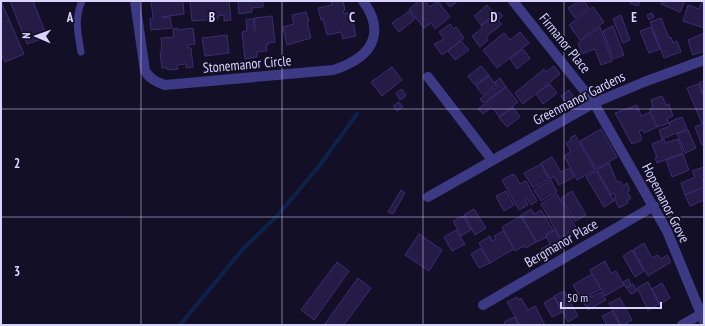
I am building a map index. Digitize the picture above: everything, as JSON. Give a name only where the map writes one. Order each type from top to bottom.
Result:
[{"type":"street","name":"Stonemanor Circle","points":[[136,1],[145,71],[149,77],[165,85],[333,70],[351,63],[364,53],[372,44],[374,38],[374,19],[363,1]]},
{"type":"street","name":"Firmanor Place","points":[[513,1],[594,103]]},
{"type":"street","name":"Greenmanor Gardens","points":[[428,197],[594,103],[644,82],[704,60]]},
{"type":"street","points":[[428,77],[492,160]]},
{"type":"street","name":"Hopemanor Grove","points":[[594,103],[667,231],[703,317]]},
{"type":"street","name":"Bergmanor Place","points":[[482,305],[654,206]]},
{"type":"street","points":[[682,325],[703,317]]},
{"type":"lane","points":[[81,52],[76,21],[82,1]]},
{"type":"building","points":[[1,1],[24,54],[5,62],[1,54]]},
{"type":"building","points":[[10,1],[33,1],[47,37],[27,44]]},
{"type":"building","points":[[151,1],[183,1],[184,14],[162,17],[170,17],[172,28],[151,30],[150,19],[153,18]]},
{"type":"building","points":[[190,1],[229,1],[231,20],[224,21],[224,15],[218,16],[218,19],[192,21]]},
{"type":"building","points":[[238,1],[263,1],[263,7],[252,8],[252,12],[239,14]]},
{"type":"building","points":[[343,1],[345,10],[343,11],[344,14],[351,12],[356,36],[343,39],[341,32],[327,35],[323,19],[321,20],[318,8],[332,5],[331,2]]},
{"type":"building","points":[[419,1],[425,1],[430,7],[438,1],[450,17],[435,29],[431,23],[424,28],[409,9]]},
{"type":"building","points":[[445,1],[458,1],[450,7]]},
{"type":"building","points":[[579,1],[584,1],[589,8],[575,18],[568,8]]},
{"type":"building","points":[[631,1],[640,1],[638,6],[630,3]]},
{"type":"building","points":[[662,1],[682,1],[684,3],[680,12],[661,4]]},
{"type":"building","points":[[702,1],[704,1],[704,28],[683,21],[688,5],[699,9]]},
{"type":"building","points":[[487,5],[495,14],[481,25],[474,16]]},
{"type":"building","points":[[593,7],[604,22],[580,40],[569,25]]},
{"type":"building","points":[[409,11],[415,19],[399,32],[392,23]]},
{"type":"building","points":[[306,12],[311,38],[287,45],[283,27],[294,24],[292,15]]},
{"type":"building","points":[[499,12],[503,16],[498,20],[502,24],[486,37],[488,40],[480,47],[472,36],[482,28],[481,26]]},
{"type":"building","points":[[652,13],[654,17],[649,20],[647,15]]},
{"type":"building","points":[[621,15],[630,40],[623,43],[613,19]]},
{"type":"building","points":[[272,16],[275,42],[268,43],[268,45],[266,45],[267,51],[257,52],[257,57],[245,59],[242,32],[247,31],[246,19],[253,19],[254,30],[256,30],[254,18]]},
{"type":"building","points":[[661,18],[669,38],[671,37],[673,43],[677,41],[681,52],[664,58],[650,22]]},
{"type":"building","points":[[450,24],[454,29],[456,27],[464,38],[442,55],[434,44],[444,39],[439,32]]},
{"type":"building","points":[[613,26],[624,55],[613,59],[603,31]]},
{"type":"building","points":[[600,27],[612,61],[601,65],[595,49],[582,54],[578,43]]},
{"type":"building","points":[[651,27],[660,49],[649,53],[640,31]]},
{"type":"building","points":[[178,28],[178,30],[193,28],[195,44],[188,45],[188,48],[191,48],[193,67],[186,68],[186,64],[177,65],[178,69],[168,70],[167,68],[162,68],[160,52],[162,52],[161,38],[174,37],[173,29]]},
{"type":"building","points":[[520,32],[529,43],[497,68],[483,50],[504,33],[510,40]]},
{"type":"building","points":[[704,33],[704,51],[693,55],[688,40]]},
{"type":"building","points":[[227,35],[229,53],[205,56],[202,38]]},
{"type":"building","points":[[461,41],[469,50],[455,60],[448,51]]},
{"type":"building","points":[[523,49],[530,58],[517,69],[510,59]]},
{"type":"building","points":[[481,66],[489,75],[475,85],[468,76]]},
{"type":"building","points":[[554,66],[560,74],[523,104],[515,93],[544,69],[546,72]]},
{"type":"building","points":[[392,67],[402,80],[382,96],[371,82]]},
{"type":"building","points":[[489,76],[496,85],[483,95],[476,86]]},
{"type":"building","points":[[500,78],[506,87],[483,103],[480,99],[498,86],[495,82]]},
{"type":"building","points":[[704,81],[704,95],[699,83]]},
{"type":"building","points":[[550,84],[557,93],[543,104],[536,94]]},
{"type":"building","points":[[698,84],[704,97],[704,122],[702,123],[687,88]]},
{"type":"building","points":[[506,87],[518,102],[499,117],[492,107],[483,114],[478,109]]},
{"type":"building","points":[[402,89],[406,96],[400,100],[396,93]]},
{"type":"building","points":[[569,90],[573,96],[565,102],[561,96]]},
{"type":"building","points":[[662,96],[666,105],[669,104],[673,116],[667,118],[669,123],[657,127],[650,112],[650,109],[653,108],[651,100]]},
{"type":"building","points":[[399,102],[403,107],[397,111],[393,106]]},
{"type":"building","points":[[637,105],[641,116],[650,112],[657,127],[644,133],[643,130],[639,131],[642,140],[632,144],[615,113]]},
{"type":"building","points":[[513,107],[520,117],[507,127],[499,118]]},
{"type":"building","points":[[682,117],[687,129],[662,139],[659,130],[670,126],[669,123],[672,122],[671,121]]},
{"type":"building","points":[[704,123],[704,145],[702,145],[695,127]]},
{"type":"building","points":[[601,129],[617,157],[596,169],[580,141]]},
{"type":"building","points":[[688,130],[696,148],[685,153],[677,134]]},
{"type":"building","points":[[575,135],[595,170],[577,180],[564,156],[571,151],[566,143]]},
{"type":"building","points":[[664,139],[665,143],[678,139],[683,153],[657,163],[655,158],[657,158],[652,144]]},
{"type":"building","points":[[683,154],[689,170],[672,177],[666,160]]},
{"type":"building","points":[[552,157],[561,172],[569,168],[574,177],[559,185],[554,177],[550,179],[541,163]]},
{"type":"building","points":[[609,163],[617,182],[620,181],[623,186],[627,183],[630,190],[627,192],[631,198],[627,201],[628,203],[619,208],[614,198],[616,197],[614,193],[611,195],[597,170]]},
{"type":"building","points":[[541,164],[549,179],[533,188],[524,173]]},
{"type":"building","points":[[704,167],[704,174],[701,176],[704,187],[685,195],[681,183],[695,177],[692,171]]},
{"type":"building","points":[[596,171],[614,201],[604,207],[586,177]]},
{"type":"building","points":[[513,174],[520,184],[526,181],[537,201],[531,205],[527,198],[525,199],[528,205],[519,210],[502,180]]},
{"type":"building","points":[[551,180],[557,192],[541,201],[534,190]]},
{"type":"building","points":[[704,187],[704,200],[690,206],[685,195]]},
{"type":"building","points":[[401,190],[405,193],[393,214],[388,212]]},
{"type":"building","points":[[506,191],[514,205],[504,211],[496,196]]},
{"type":"building","points":[[572,191],[586,215],[575,221],[561,198]]},
{"type":"building","points":[[557,194],[578,231],[566,238],[565,235],[560,238],[541,204]]},
{"type":"building","points":[[474,209],[486,228],[475,235],[464,215]]},
{"type":"building","points":[[531,209],[534,214],[541,210],[553,230],[546,234],[547,237],[537,242],[521,215]]},
{"type":"building","points":[[463,216],[471,230],[461,236],[453,221]]},
{"type":"building","points":[[521,216],[536,242],[526,248],[524,246],[515,251],[502,227]]},
{"type":"building","points":[[456,230],[465,244],[452,251],[444,237]]},
{"type":"building","points":[[555,230],[564,246],[545,256],[541,249],[550,244],[546,236]]},
{"type":"building","points":[[503,231],[514,249],[490,263],[479,243],[490,236],[492,241],[496,239],[494,236]]},
{"type":"building","points":[[419,234],[442,250],[429,271],[405,255]]},
{"type":"building","points":[[644,243],[652,258],[658,255],[661,259],[667,255],[671,262],[648,276],[633,250]]},
{"type":"building","points":[[481,248],[490,263],[479,268],[471,254]]},
{"type":"building","points":[[632,250],[644,271],[635,277],[623,256]]},
{"type":"building","points":[[605,261],[611,273],[616,271],[624,285],[605,296],[590,270]]},
{"type":"building","points":[[337,262],[349,271],[314,320],[301,310]]},
{"type":"building","points":[[592,274],[601,289],[590,295],[591,297],[601,292],[606,300],[588,310],[573,285]]},
{"type":"building","points":[[358,278],[371,288],[344,325],[324,325]]},
{"type":"building","points":[[628,279],[631,284],[626,288],[623,282]]},
{"type":"building","points":[[648,282],[659,304],[648,310],[637,288]]},
{"type":"building","points":[[662,283],[670,298],[660,304],[652,289]]},
{"type":"building","points":[[633,284],[637,291],[631,294],[627,288]]},
{"type":"building","points":[[564,291],[578,316],[568,322],[554,296]]},
{"type":"building","points":[[517,297],[518,300],[521,298],[528,310],[535,306],[545,325],[520,325],[507,302]]},
{"type":"building","points":[[554,297],[562,312],[552,317],[544,303]]},
{"type":"building","points":[[620,298],[632,320],[624,325],[621,325],[609,303]]},
{"type":"building","points":[[612,311],[620,325],[607,325],[602,316]]},
{"type":"building","points":[[514,317],[519,325],[506,325],[504,322]]},
{"type":"waterway","points":[[180,325],[242,250],[277,216],[320,165],[357,114]]}]
